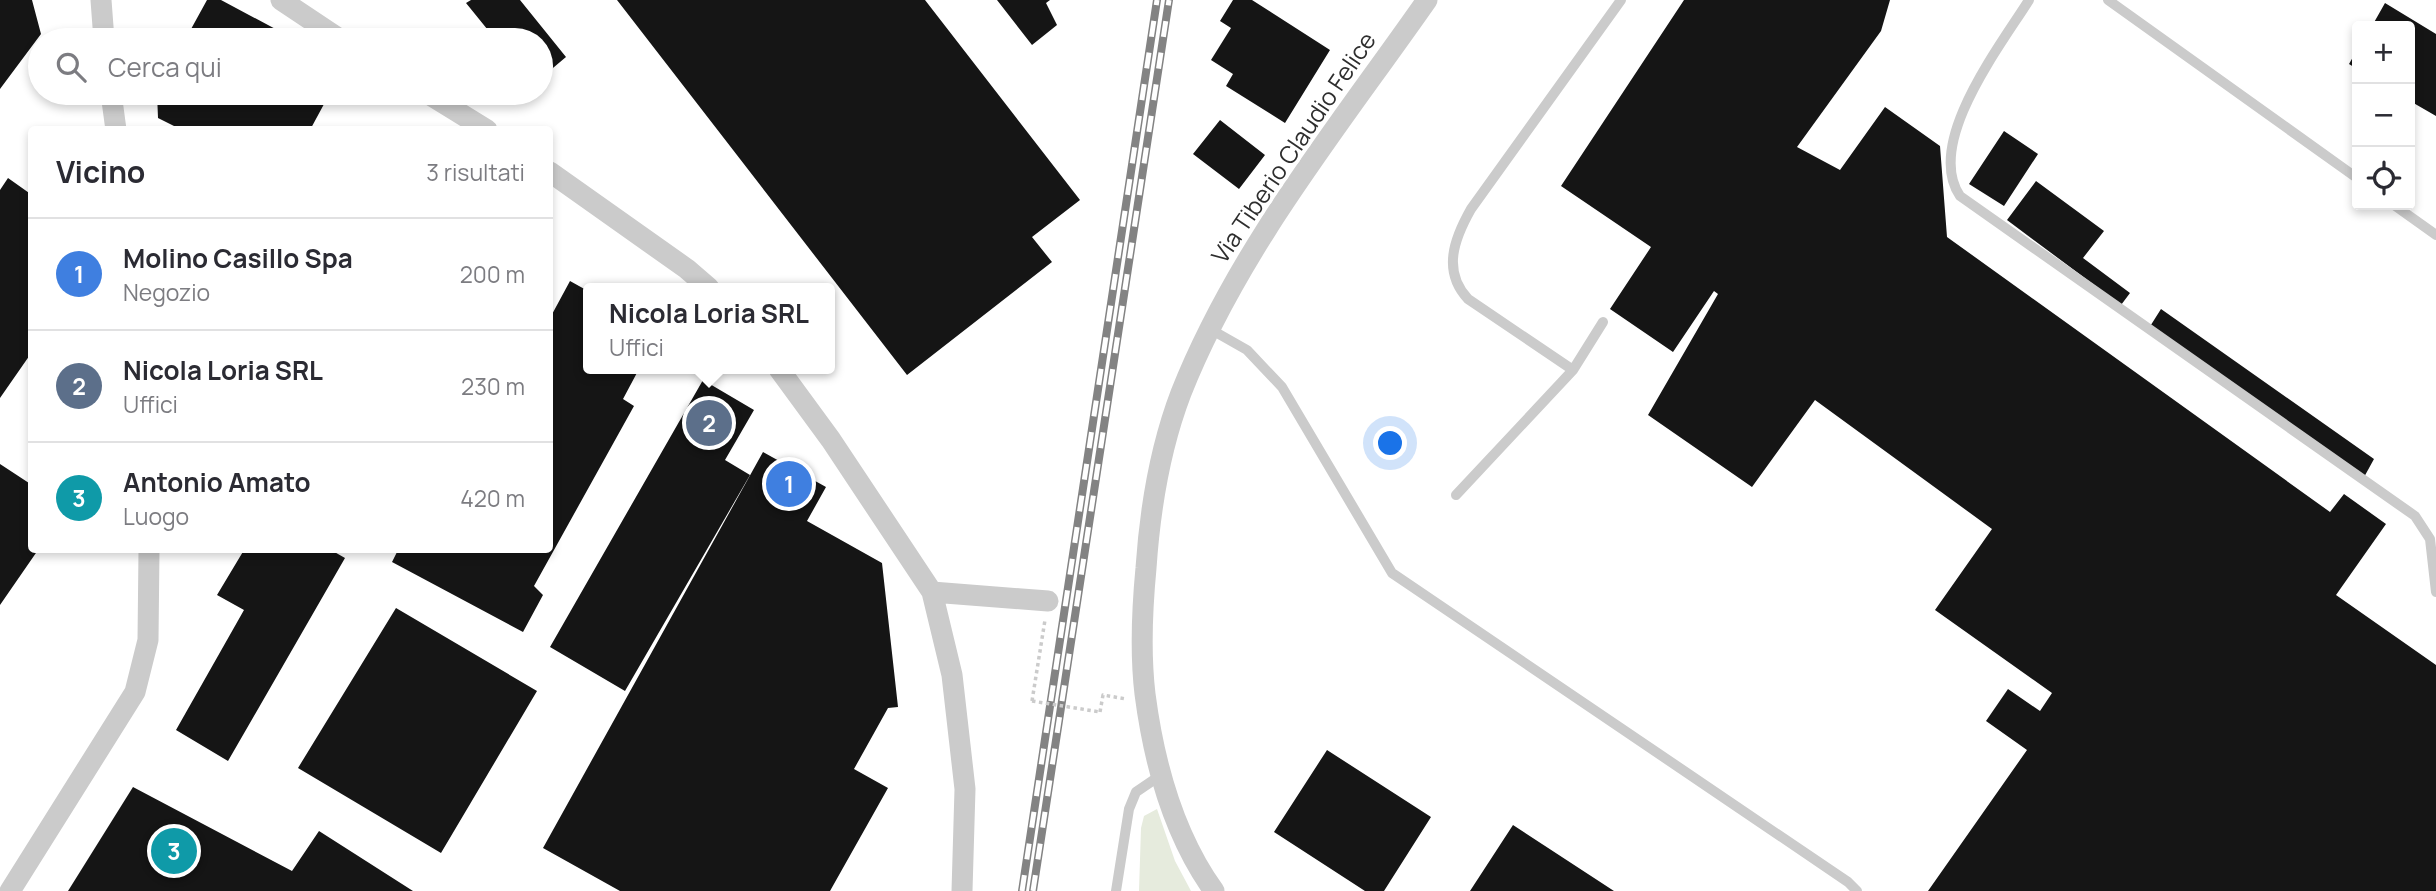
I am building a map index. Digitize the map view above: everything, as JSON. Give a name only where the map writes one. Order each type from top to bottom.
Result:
[{"type":"street","points":[[101,0],[103,28]]},
{"type":"street","points":[[281,0],[323,28]]},
{"type":"street","name":"Via Tiberio Claudio Felice","points":[[1214,891],[1195,864],[1177,825],[1161,775],[1148,720],[1142,668],[1142,608],[1148,536],[1162,454],[1181,394],[1210,329],[1252,249],[1427,0]]},
{"type":"street","points":[[113,105],[115,126]]},
{"type":"street","points":[[446,105],[481,126]]},
{"type":"street","points":[[553,174],[703,283]]},
{"type":"street","points":[[783,374],[831,440],[932,592],[952,675],[965,789],[962,891]]},
{"type":"street","points":[[10,891],[135,692],[148,640],[149,553]]},
{"type":"street","points":[[932,592],[1048,601]]},
{"type":"lane","points":[[1573,370],[1468,299],[1454,274],[1454,244],[1471,209],[1621,0]]},
{"type":"lane","points":[[2029,0],[1973,89],[1958,124],[1952,148],[1953,187],[1960,196],[2415,516],[2430,539],[2436,592]]},
{"type":"lane","points":[[2108,0],[2352,174]]},
{"type":"lane","points":[[2401,210],[2436,235]]},
{"type":"lane","points":[[1456,495],[1573,370],[1603,322]]},
{"type":"lane","points":[[1210,329],[1247,350],[1282,387],[1392,573],[1848,882],[1857,891]]},
{"type":"lane","points":[[1116,891],[1129,809],[1136,792],[1161,775]]},
{"type":"path","points":[[1048,601],[1032,701],[1100,712],[1103,695],[1116,697]]},
{"type":"shaded area","points":[[1157,809],[1175,861],[1191,891],[1139,891],[1141,828],[1144,816]]},
{"type":"building","points":[[0,0],[32,0],[39,28],[28,28],[28,51],[0,89]]},
{"type":"building","points":[[207,0],[221,0],[274,28],[192,28]]},
{"type":"building","points":[[471,0],[520,0],[543,28],[486,28],[466,3]]},
{"type":"building","points":[[617,0],[925,0],[1080,200],[1032,237],[1052,262],[907,375]]},
{"type":"building","points":[[997,0],[1050,0],[1046,3],[1057,25],[1032,45]]},
{"type":"building","points":[[1233,0],[1252,0],[1330,50],[1285,123],[1226,86],[1233,74],[1211,60],[1231,28],[1220,21]]},
{"type":"building","points":[[1684,0],[1890,0],[1881,31],[1797,147],[1840,170],[1885,107],[1940,146],[1947,237],[2330,512],[2344,494],[2386,524],[2336,595],[2436,665],[2436,891],[1928,891],[2027,750],[1986,721],[2008,689],[2040,711],[2052,693],[1935,610],[1992,529],[1815,400],[1752,487],[1648,415],[1718,294],[1714,291],[1673,352],[1610,309],[1651,247],[1561,186]]},
{"type":"building","points":[[2385,3],[2415,21],[2375,21]]},
{"type":"building","points":[[2415,21],[2436,34],[2436,116],[2415,104]]},
{"type":"building","points":[[553,41],[566,57],[553,68]]},
{"type":"building","points":[[157,105],[324,105],[312,126],[174,126],[158,118]]},
{"type":"building","points":[[1220,120],[1265,155],[1239,189],[1193,154]]},
{"type":"building","points":[[2004,131],[2038,154],[2004,206],[1969,184]]},
{"type":"building","points":[[8,178],[28,192],[28,358],[0,398],[0,190]]},
{"type":"building","points":[[2036,181],[2104,231],[2083,258],[2130,293],[2121,305],[2007,220]]},
{"type":"building","points":[[570,281],[583,288],[583,374],[636,374],[623,399],[634,406],[553,552],[553,312]]},
{"type":"building","points":[[2161,309],[2374,459],[2363,479],[2149,328]]},
{"type":"building","points":[[703,380],[754,410],[725,460],[750,475],[625,691],[550,647]]},
{"type":"building","points":[[763,452],[826,487],[807,521],[882,563],[898,707],[888,708],[854,769],[888,788],[830,891],[620,891],[543,848]]},
{"type":"building","points":[[0,464],[28,482],[28,553],[36,553],[0,605]]},
{"type":"building","points":[[242,553],[336,553],[345,558],[228,761],[176,730],[244,610],[217,595]]},
{"type":"building","points":[[396,553],[552,553],[534,586],[543,595],[523,632],[392,562]]},
{"type":"building","points":[[396,608],[537,691],[441,853],[298,768]]},
{"type":"building","points":[[1327,750],[1431,817],[1384,891],[1365,891],[1274,832]]},
{"type":"building","points":[[133,787],[292,871],[319,831],[413,891],[68,891]]},
{"type":"building","points":[[1513,825],[1614,891],[1470,891]]},
{"type":"railway","points":[[1022,891],[1157,0]]},
{"type":"railway","points":[[1033,891],[1169,0]]},
{"type":"place","name":"Nicola Loria SRL","points":[[709,423]]},
{"type":"place","name":"Molino Casillo Spa","points":[[789,484]]},
{"type":"place","name":"Antonio Amato","points":[[174,851]]}]
